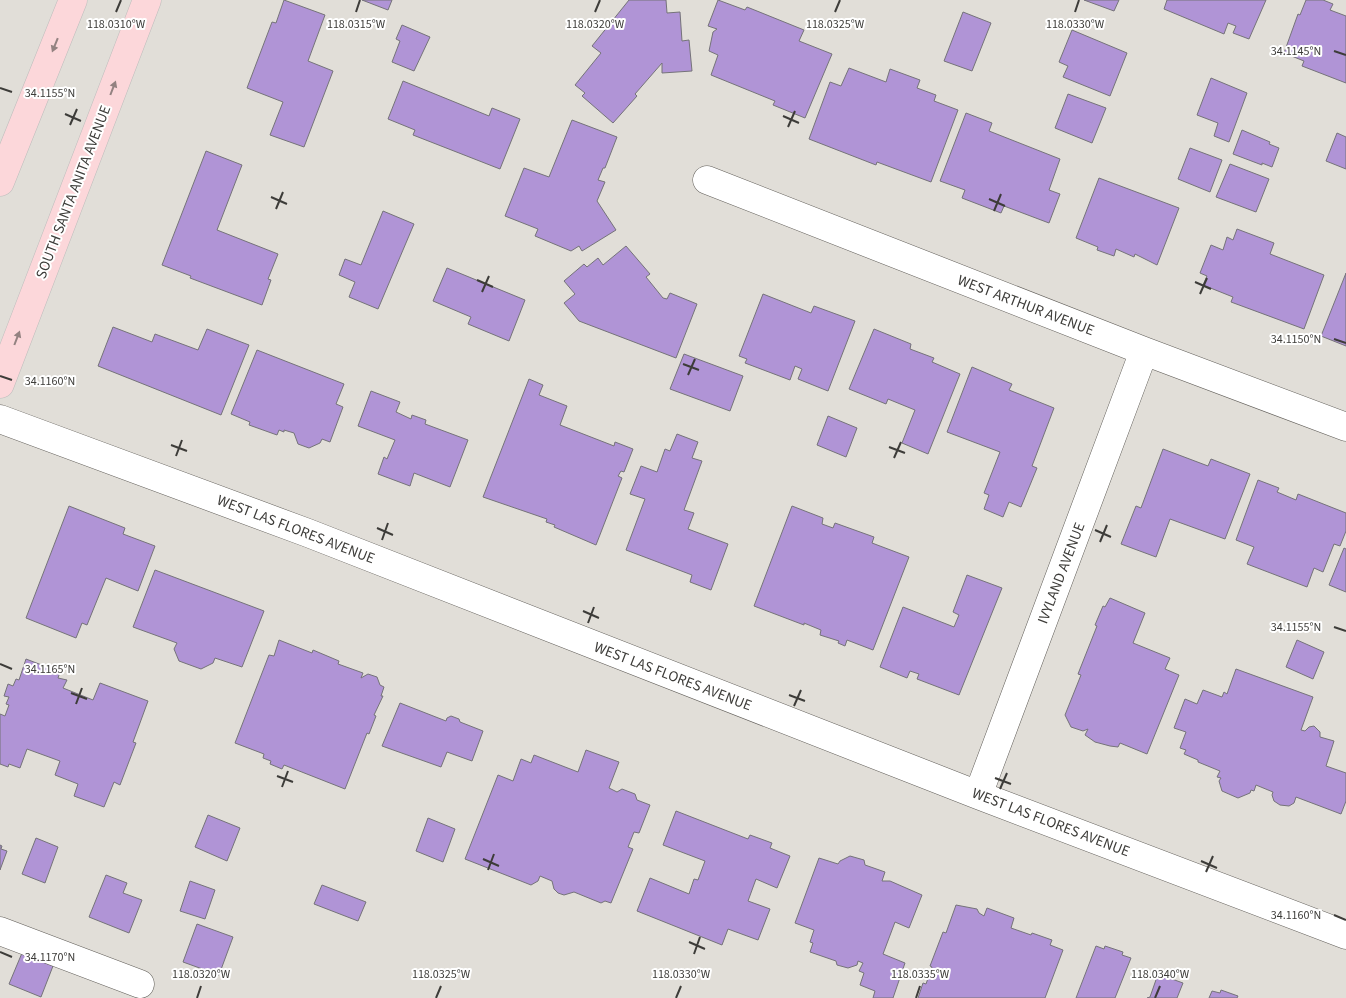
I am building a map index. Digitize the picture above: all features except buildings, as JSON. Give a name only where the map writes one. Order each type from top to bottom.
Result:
[{"type":"main road","points":[[0,182],[73,0]]},
{"type":"main road","name":"SOUTH SANTA ANITA AVENUE","points":[[0,384],[147,0]]},
{"type":"street","name":"WEST ARTHUR AVENUE","points":[[707,180],[1144,351],[1346,427]]},
{"type":"street","name":"IVYLAND AVENUE","points":[[978,795],[1144,351]]},
{"type":"street","name":"WEST LAS FLORES AVENUE","points":[[0,419],[308,533],[978,795],[1346,935]]},
{"type":"street","points":[[0,931],[140,984]]}]
